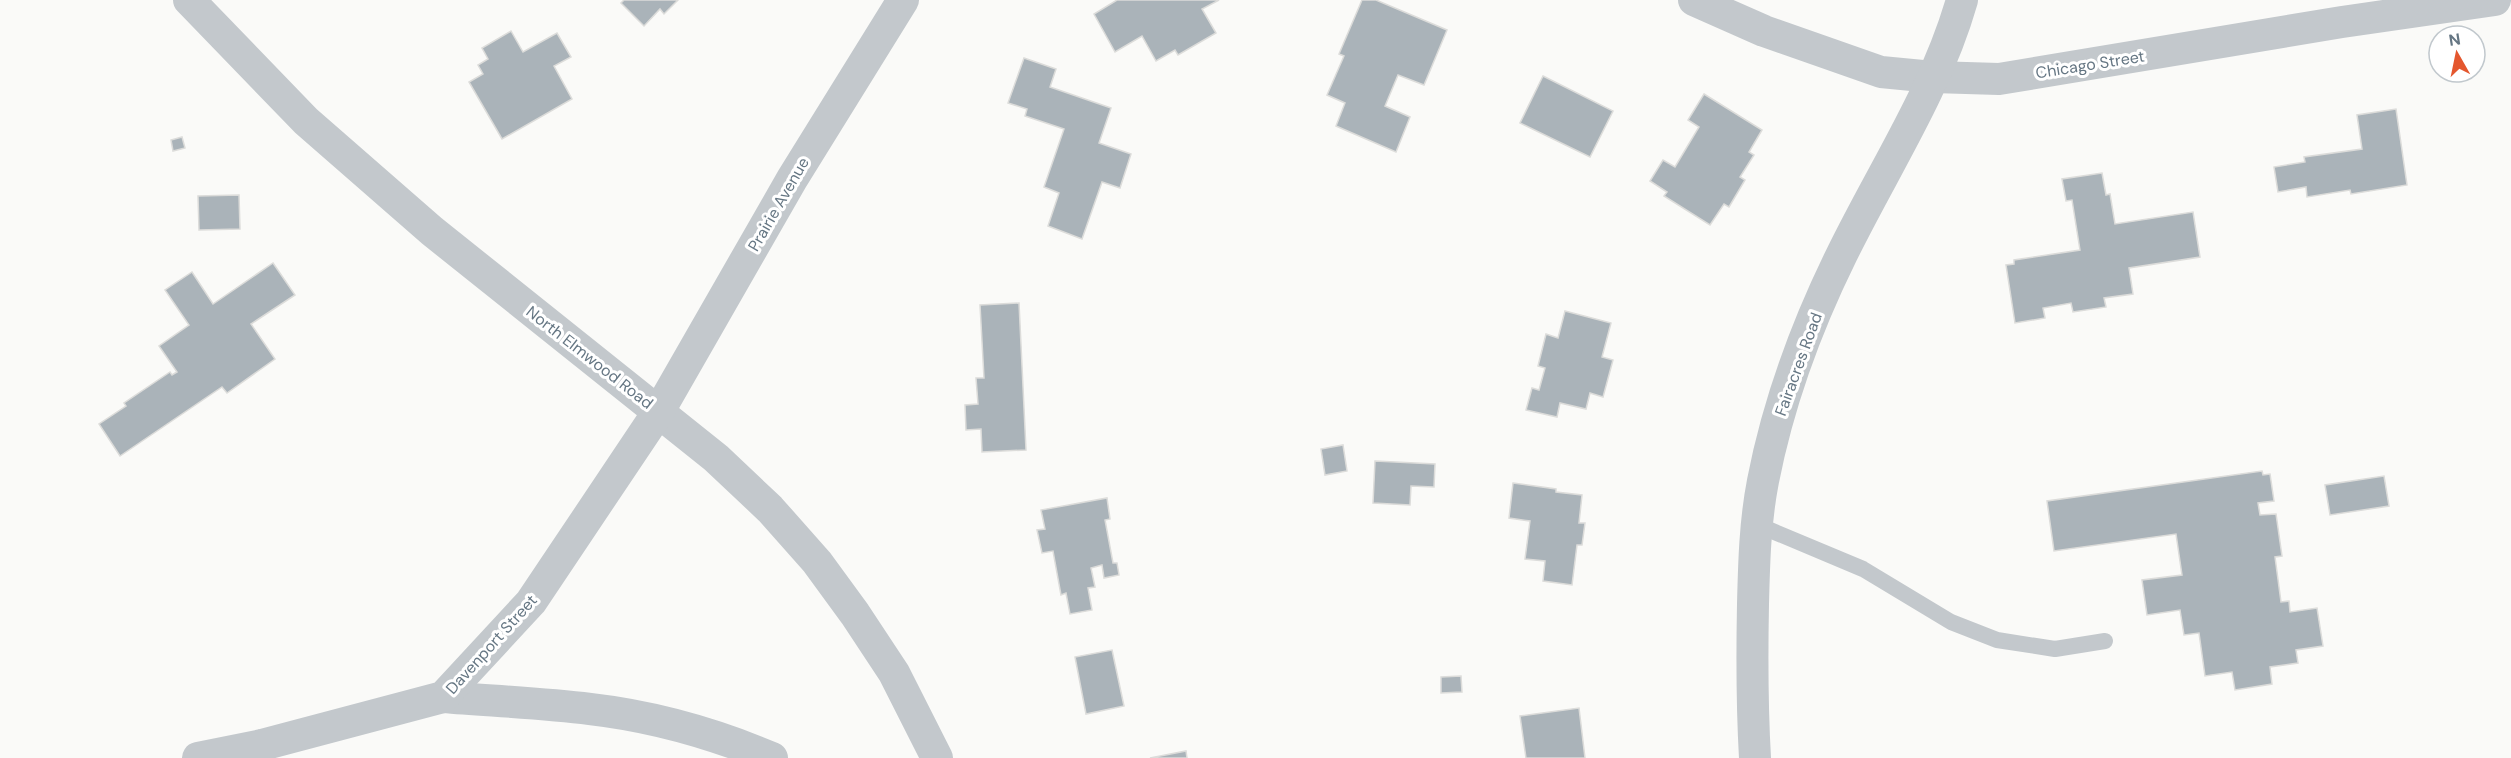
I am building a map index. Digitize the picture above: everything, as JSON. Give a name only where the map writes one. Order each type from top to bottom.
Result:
[{"type":"street","name":"North Elmwood Road","points":[[189,0],[306,121],[432,231],[716,458],[770,509],[817,562],[855,614],[894,674],[937,758]]},
{"type":"street","name":"Prairie Avenue","points":[[659,411],[792,179],[903,0]]},
{"type":"street","name":"Chicago Street","points":[[1694,0],[1764,31],[1881,72],[1933,77],[2000,79],[2342,22],[2495,0]]},
{"type":"street","name":"Fairacres Road","points":[[1755,758],[1751,691],[1755,544],[1762,483],[1774,431],[1809,329],[1841,254],[1907,133],[1952,36],[1962,0]]},
{"type":"street","name":"Davenport Street","points":[[198,758],[262,745],[443,697],[531,602],[659,411]]},
{"type":"street","points":[[443,697],[591,709],[691,731],[772,758]]},
{"type":"lane","points":[[1758,525],[1863,569],[1951,622],[1996,640],[2055,649],[2105,640]]},
{"type":"building","points":[[624,0],[678,0],[664,14],[660,9],[644,26],[621,3]]},
{"type":"building","points":[[1117,0],[1219,0],[1202,9],[1216,33],[1178,55],[1175,50],[1156,61],[1142,36],[1115,52],[1094,14]]},
{"type":"building","points":[[1362,0],[1376,0],[1447,30],[1424,85],[1398,75],[1385,106],[1410,117],[1396,152],[1336,126],[1345,103],[1327,95],[1344,56],[1339,54]]},
{"type":"building","points":[[511,31],[523,52],[557,33],[571,57],[554,66],[572,99],[502,139],[469,82],[483,74],[478,65],[488,59],[482,48]]},
{"type":"building","points":[[1024,58],[1056,69],[1050,87],[1111,108],[1099,143],[1131,154],[1120,188],[1102,182],[1082,239],[1048,226],[1059,193],[1044,187],[1064,129],[1025,116],[1027,109],[1008,103]]},
{"type":"building","points":[[1543,76],[1613,111],[1590,157],[1520,123]]},
{"type":"building","points":[[1704,94],[1762,130],[1749,152],[1754,155],[1740,177],[1745,180],[1729,207],[1724,204],[1710,225],[1664,196],[1667,192],[1650,181],[1663,160],[1675,167],[1699,127],[1688,120]]},
{"type":"building","points":[[2396,109],[2407,185],[2351,194],[2350,190],[2307,197],[2306,187],[2278,192],[2274,167],[2305,162],[2304,157],[2362,149],[2357,115]]},
{"type":"building","points":[[182,137],[185,148],[173,151],[171,140]]},
{"type":"building","points":[[2102,173],[2106,195],[2110,194],[2115,224],[2193,212],[2200,257],[2129,268],[2133,294],[2104,298],[2106,307],[2073,312],[2071,303],[2043,308],[2045,318],[2015,323],[2006,265],[2014,264],[2014,260],[2080,250],[2072,200],[2066,201],[2062,179]]},
{"type":"building","points":[[239,195],[240,229],[199,230],[198,196]]},
{"type":"building","points":[[273,263],[295,295],[251,324],[275,359],[227,393],[222,387],[120,456],[99,424],[126,406],[124,403],[170,372],[172,375],[177,372],[159,346],[189,325],[165,290],[192,272],[213,304]]},
{"type":"building","points":[[1019,303],[1026,450],[982,452],[981,429],[966,430],[965,405],[978,404],[976,378],[984,378],[980,305]]},
{"type":"building","points":[[1565,311],[1611,323],[1602,357],[1613,360],[1603,397],[1590,393],[1586,409],[1560,403],[1557,417],[1526,410],[1532,388],[1539,390],[1545,368],[1538,366],[1546,334],[1558,338]]},
{"type":"building","points":[[1343,445],[1347,471],[1325,475],[1321,449]]},
{"type":"building","points":[[1375,461],[1435,464],[1434,487],[1411,486],[1410,505],[1373,503]]},
{"type":"building","points":[[2262,471],[2263,475],[2270,474],[2274,501],[2258,503],[2260,515],[2276,514],[2282,556],[2275,557],[2281,602],[2289,601],[2290,612],[2317,608],[2323,646],[2296,650],[2298,663],[2270,667],[2272,684],[2235,690],[2232,672],[2205,676],[2199,633],[2184,635],[2180,610],[2147,615],[2142,580],[2182,575],[2176,534],[2054,551],[2047,501]]},
{"type":"building","points":[[2384,476],[2389,506],[2330,515],[2325,485]]},
{"type":"building","points":[[1513,483],[1582,495],[1579,523],[1585,523],[1582,545],[1577,545],[1572,585],[1543,581],[1545,561],[1525,559],[1530,521],[1509,518]]},
{"type":"building","points":[[1107,498],[1110,519],[1105,520],[1113,563],[1117,563],[1119,575],[1104,578],[1102,565],[1091,568],[1095,587],[1088,588],[1092,610],[1070,614],[1066,593],[1061,595],[1053,551],[1042,553],[1037,530],[1045,529],[1041,510]]},
{"type":"building","points":[[1112,650],[1124,706],[1086,714],[1075,657]]},
{"type":"building","points":[[1461,676],[1462,692],[1441,693],[1441,677]]},
{"type":"building","points":[[1579,708],[1585,758],[1526,758],[1520,716]]},
{"type":"building","points":[[1186,751],[1187,758],[1150,758]]}]
